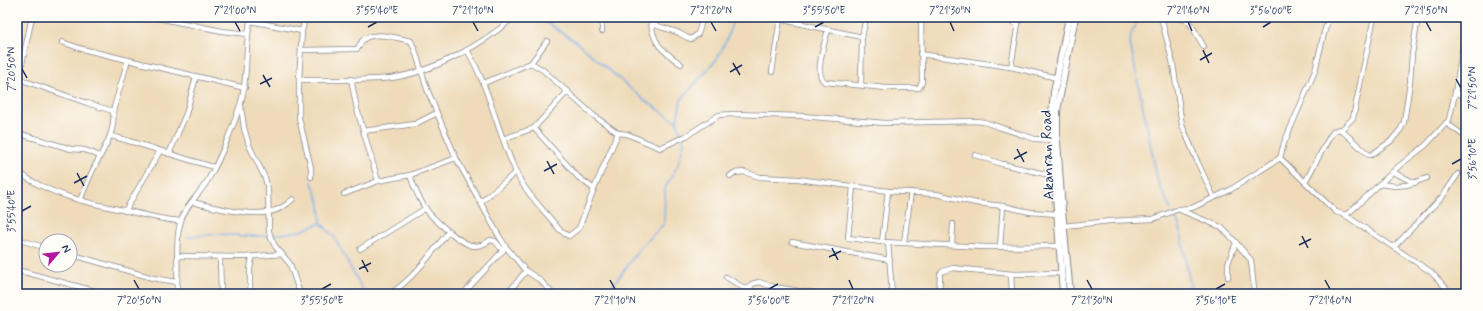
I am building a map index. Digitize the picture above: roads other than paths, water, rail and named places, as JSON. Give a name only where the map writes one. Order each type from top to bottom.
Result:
[{"type":"main road","name":"Akanran Road","points":[[1069,17],[1057,111],[1057,141],[1070,294]]},
{"type":"main road","name":"Akanran Road","points":[[1063,294],[1051,140],[1052,110],[1056,78],[1075,17]]},
{"type":"street","points":[[17,87],[32,17]]},
{"type":"street","points":[[153,17],[222,31],[248,34]]},
{"type":"street","points":[[305,17],[302,31],[299,80],[299,118],[311,168],[311,177]]},
{"type":"street","points":[[299,80],[392,77],[421,71],[467,50],[514,17]]},
{"type":"street","points":[[602,17],[602,31]]},
{"type":"street","points":[[650,17],[653,37],[658,45],[681,64]]},
{"type":"street","points":[[651,23],[660,28],[679,33],[685,38],[692,39],[698,34],[703,17]]},
{"type":"street","points":[[861,85],[862,37],[866,17]]},
{"type":"street","points":[[828,30],[821,53],[820,76],[825,82],[886,88],[919,88],[922,82],[920,54],[921,17]]},
{"type":"street","points":[[1000,17],[1017,25]]},
{"type":"street","points":[[1011,67],[1019,17]]},
{"type":"street","points":[[1161,17],[1173,64],[1182,125],[1214,198]]},
{"type":"street","points":[[1172,17],[1187,20],[1204,47]]},
{"type":"street","points":[[1064,226],[1110,221],[1153,219],[1174,211],[1192,208],[1230,190],[1280,158],[1284,143],[1315,71],[1329,17]]},
{"type":"street","points":[[1306,182],[1333,132],[1339,129],[1341,130],[1352,118],[1374,17]]},
{"type":"street","points":[[1341,130],[1369,155],[1371,155],[1391,141],[1401,129],[1404,122],[1418,17]]},
{"type":"street","points":[[772,72],[780,18],[862,37]]},
{"type":"street","points":[[176,294],[178,234],[181,221],[192,202],[207,182],[240,104],[245,88],[250,19],[302,31]]},
{"type":"street","points":[[1345,215],[1379,184],[1426,145],[1449,120],[1464,51],[1466,29]]},
{"type":"street","points":[[302,50],[357,49],[362,41],[369,36],[388,36],[411,41],[437,113],[456,158],[481,202],[504,249]]},
{"type":"street","points":[[484,83],[531,63],[547,41]]},
{"type":"street","points":[[62,42],[82,49],[245,88]]},
{"type":"street","points":[[467,50],[484,83],[494,117],[520,180],[534,199],[565,234],[569,236],[579,228],[594,188],[618,133]]},
{"type":"street","points":[[920,54],[1011,67],[1056,78]]},
{"type":"street","points":[[80,200],[111,136],[114,118],[113,110],[128,60]]},
{"type":"street","points":[[531,63],[543,70],[593,115],[618,133],[627,134],[660,148],[686,136],[720,115],[732,114],[802,116],[885,123],[976,121],[984,122],[1036,139],[1051,140]]},
{"type":"street","points":[[1459,69],[1466,74]]},
{"type":"street","points":[[169,154],[186,114],[196,77]]},
{"type":"street","points":[[19,79],[87,103],[113,110]]},
{"type":"street","points":[[351,79],[363,131],[378,181]]},
{"type":"street","points":[[503,139],[534,128],[568,91]]},
{"type":"street","points":[[1455,92],[1466,98]]},
{"type":"street","points":[[240,104],[244,128],[249,145],[265,178],[268,190],[270,238],[290,264],[300,294]]},
{"type":"street","points":[[363,131],[415,124],[437,113]]},
{"type":"street","points":[[1446,123],[1466,137]]},
{"type":"street","points":[[534,128],[578,177],[594,188]]},
{"type":"street","points":[[17,133],[71,149],[85,150],[100,156]]},
{"type":"street","points":[[111,136],[214,167]]},
{"type":"street","points":[[125,211],[160,151]]},
{"type":"street","points":[[976,155],[1002,164],[1054,176]]},
{"type":"street","points":[[344,194],[378,181],[410,175],[456,158]]},
{"type":"street","points":[[1280,158],[1336,212],[1345,215],[1431,272],[1448,290]]},
{"type":"street","points":[[17,171],[34,183],[63,195],[125,211],[171,221],[181,221]]},
{"type":"street","points":[[481,202],[516,172]]},
{"type":"street","points":[[730,176],[734,173],[744,172],[760,177],[798,179],[888,191],[936,194],[976,203],[1003,206],[1030,212],[1057,214]]},
{"type":"street","points":[[1393,172],[1415,183]]},
{"type":"street","points":[[1394,247],[1443,196],[1458,174]]},
{"type":"street","points":[[410,175],[413,185],[426,208],[449,231],[470,245],[484,245],[490,240],[495,241],[526,271],[540,280],[553,294]]},
{"type":"street","points":[[1379,184],[1396,186],[1415,183],[1427,178]]},
{"type":"street","points":[[853,187],[848,238],[882,242],[1000,247],[1059,246]]},
{"type":"street","points":[[882,242],[888,191]]},
{"type":"street","points":[[904,242],[911,192]]},
{"type":"street","points":[[192,202],[211,207],[243,212],[269,212],[285,205],[293,199]]},
{"type":"street","points":[[1000,247],[1003,206]]},
{"type":"street","points":[[360,248],[426,208]]},
{"type":"street","points":[[1174,211],[1221,227],[1251,260],[1254,290]]},
{"type":"street","points":[[952,245],[953,224]]},
{"type":"street","points":[[390,294],[407,280],[449,231]]},
{"type":"street","points":[[17,238],[38,245]]},
{"type":"street","points":[[822,241],[822,248]]},
{"type":"street","points":[[792,242],[890,260]]},
{"type":"street","points":[[888,242],[892,294]]},
{"type":"street","points":[[1228,277],[1228,263],[1236,243]]},
{"type":"street","points":[[463,294],[504,249]]},
{"type":"street","points":[[178,256],[252,257],[282,254]]},
{"type":"street","points":[[78,256],[153,278],[177,282]]},
{"type":"street","points":[[220,257],[220,294]]},
{"type":"street","points":[[250,294],[250,269],[252,257]]},
{"type":"street","points":[[939,294],[940,274],[943,271],[953,268],[1011,274],[1062,273]]},
{"type":"street","points":[[17,270],[106,294]]},
{"type":"street","points":[[507,294],[526,271]]},
{"type":"street","points":[[1011,274],[1012,294]]},
{"type":"street","points":[[726,277],[744,288],[750,288],[752,284],[759,282],[774,287],[819,294]]},
{"type":"waterway","points":[[534,17],[541,19],[575,41],[643,99],[677,122]]},
{"type":"waterway","points":[[604,294],[617,280],[640,248],[664,224],[665,188],[678,165],[684,143],[677,122],[681,100],[717,59],[727,39],[734,17]]},
{"type":"waterway","points":[[1133,17],[1136,24],[1131,34],[1130,43],[1158,182],[1171,210]]},
{"type":"waterway","points":[[312,182],[320,204],[321,223],[334,237],[365,294]]},
{"type":"waterway","points":[[1173,213],[1180,227],[1191,290],[1194,294]]},
{"type":"waterway","points":[[188,237],[217,234],[266,236],[301,231],[321,223]]}]
